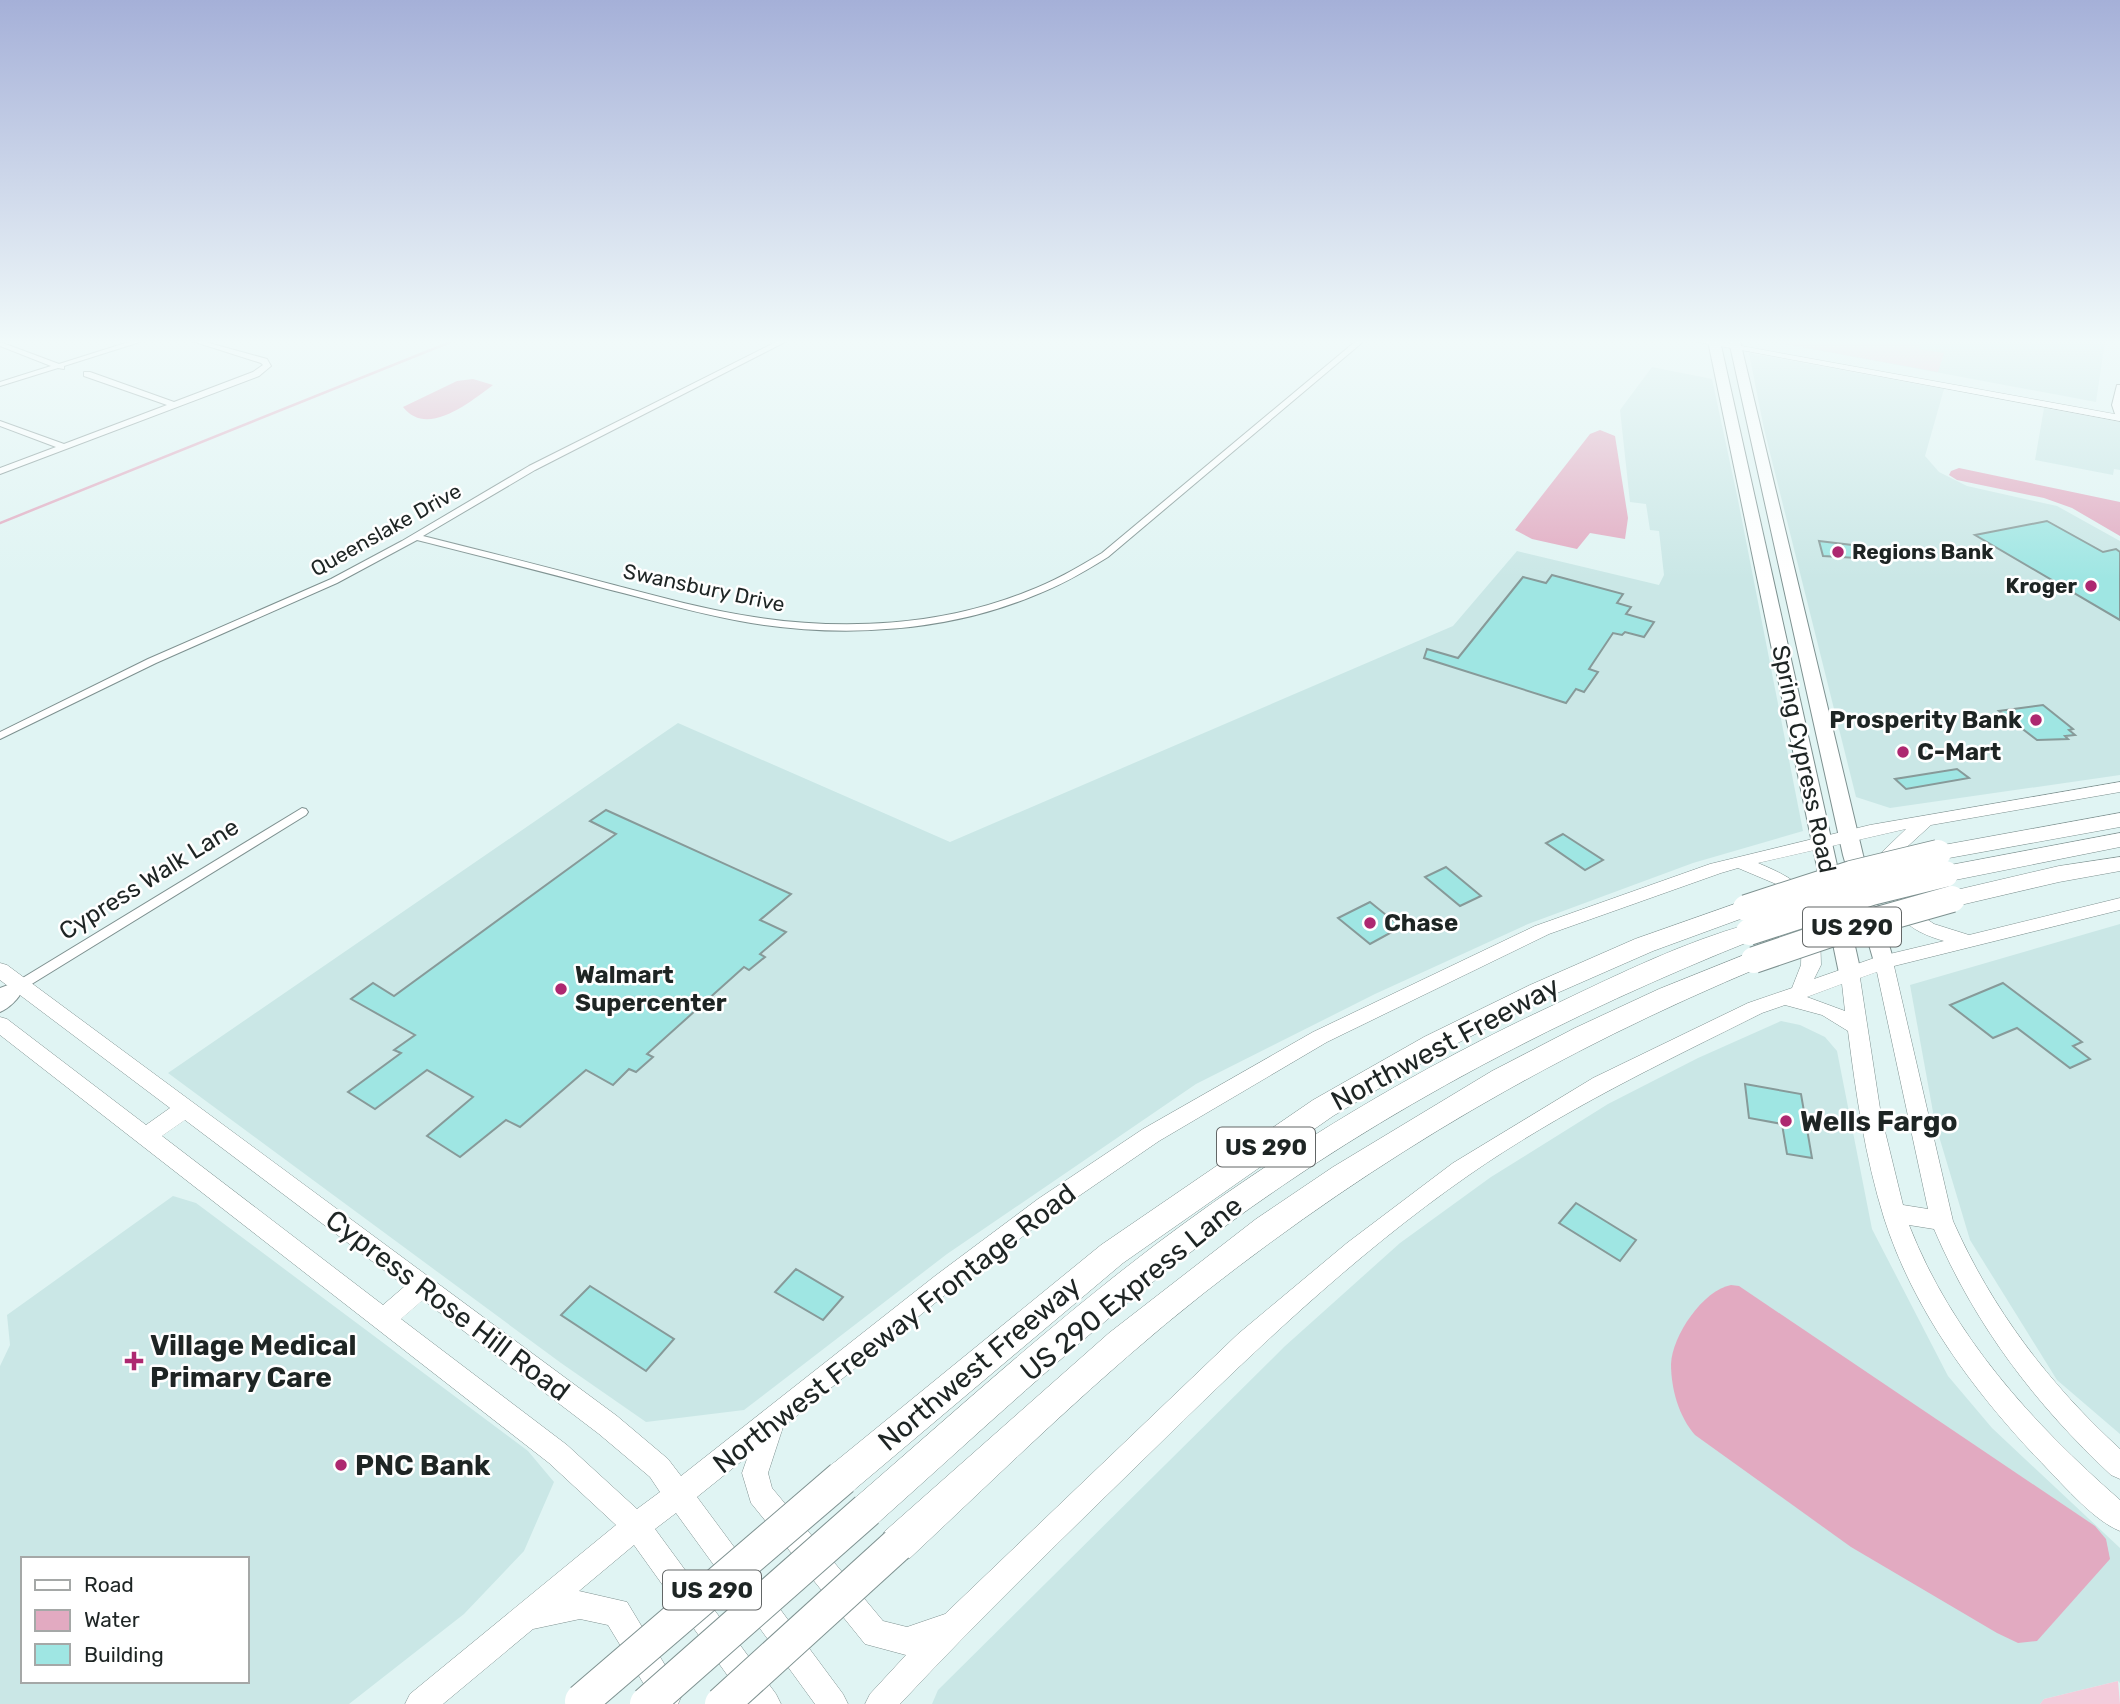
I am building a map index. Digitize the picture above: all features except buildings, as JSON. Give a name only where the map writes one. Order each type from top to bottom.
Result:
[{"type":"highway","points":[[1941,864],[2120,820]]},
{"type":"highway","name":"US 290 Express Lane","points":[[647,1704],[1097,1310],[1208,1223],[1300,1159],[1406,1092],[1484,1049],[1656,968],[1749,933],[1872,892],[1941,864],[2120,840]]},
{"type":"highway","name":"Northwest Freeway","points":[[580,1702],[842,1478],[1104,1260],[1323,1108],[1444,1038],[1539,990],[1644,945],[1749,933],[1839,931],[1952,899],[2059,874],[2120,864]]},
{"type":"highway","name":"Northwest Freeway","points":[[722,1704],[1121,1343],[1257,1235],[1362,1161],[1467,1097],[1588,1032],[1701,981],[1749,933]]},
{"type":"main road","name":"Spring Cypress Road","points":[[1732,421],[1850,973],[1875,1140],[1909,1254],[1929,1294],[1992,1387],[2054,1460],[2120,1518]]},
{"type":"main road","name":"Spring Cypress Road","points":[[1753,421],[1849,835],[1884,962],[1942,1221],[1962,1268],[2009,1342],[2090,1440],[2120,1466]]},
{"type":"main road","points":[[1732,426],[1756,430]]},
{"type":"main road","points":[[1749,502],[1773,504]]},
{"type":"main road","points":[[1776,626],[1802,628]]},
{"type":"main road","name":"Northwest Freeway Frontage Road","points":[[420,1704],[636,1526],[943,1283],[1035,1214],[1151,1135],[1214,1096],[1320,1037],[1542,930],[1635,895],[1739,862],[1849,835],[1987,808],[2120,787]]},
{"type":"main road","points":[[1924,822],[1888,855],[1904,914],[1916,925],[1968,941]]},
{"type":"main road","points":[[1739,862],[1782,880],[1802,899],[1811,929],[1811,965],[1792,995]]},
{"type":"main road","points":[[880,1704],[954,1625],[1247,1342],[1355,1250],[1461,1169],[1600,1084],[1755,1007],[1884,962],[2120,904]]},
{"type":"main road","name":"Cypress Rose Hill Road","points":[[0,970],[608,1425],[659,1468],[833,1704]]},
{"type":"main road","points":[[1792,995],[1818,1005],[1859,1028]]},
{"type":"main road","name":"Cypress Rose Hill Road","points":[[0,1024],[558,1454],[636,1526],[766,1704]]},
{"type":"main road","points":[[146,1136],[185,1109]]},
{"type":"main road","points":[[1895,1213],[1942,1221]]},
{"type":"main road","points":[[383,1320],[422,1286]]},
{"type":"main road","points":[[772,1419],[755,1473],[760,1494],[875,1634],[906,1641],[954,1625]]},
{"type":"main road","points":[[528,1616],[580,1605],[617,1612],[673,1704]]},
{"type":"street","points":[[0,471],[133,421]]},
{"type":"street","name":"Queenslake Drive","points":[[0,736],[152,661],[334,582],[417,537],[532,468],[626,421]]},
{"type":"street","name":"Swansbury Drive","points":[[417,537],[676,604],[771,623],[856,628],[932,620],[1020,598],[1055,585],[1086,568],[1265,421]]},
{"type":"street","points":[[0,423],[64,447]]},
{"type":"street","name":"Cypress Walk Lane","points":[[0,994],[21,985],[302,812]]},
{"type":"street","name":"Cypress Walk Lane","points":[[0,1007],[21,985]]},
{"type":"shaded area","points":[[1621,421],[1721,421],[1803,831],[1693,863],[1528,924],[1375,994],[1196,1084],[947,1254],[744,1410],[646,1422],[561,1363],[168,1073],[678,723],[950,842],[1453,626],[1517,551],[1659,585],[1664,575],[1659,531],[1650,530],[1646,504],[1630,502]]},
{"type":"shaded area","points":[[1762,421],[1935,421],[1925,456],[1939,472],[1967,486],[2057,506],[2120,541],[2120,775],[1890,808],[1856,797]]},
{"type":"shaded area","points":[[2042,421],[2120,422],[2120,470],[2114,469],[2113,475],[2035,460]]},
{"type":"shaded area","points":[[2120,924],[2120,1434],[2057,1380],[1970,1240],[1935,1123],[1910,985]]},
{"type":"shaded area","points":[[1781,1021],[1800,1025],[1825,1037],[1837,1051],[1872,1229],[1948,1376],[1992,1428],[2120,1548],[2120,1683],[2118,1681],[2044,1699],[2040,1704],[932,1704],[938,1690],[1284,1347],[1400,1243],[1491,1177],[1608,1104],[1698,1058]]},
{"type":"shaded area","points":[[173,1196],[196,1203],[528,1451],[554,1482],[524,1551],[464,1614],[349,1704],[0,1704],[0,1366],[10,1345],[7,1315]]},
{"type":"shaded area","points":[[2118,1681],[2120,1704],[2040,1704],[2044,1699]]},
{"type":"water","points":[[1600,430],[1615,436],[1628,518],[1625,539],[1590,533],[1577,549],[1532,539],[1515,530],[1590,434]]},
{"type":"water","points":[[1959,468],[2120,502],[2120,536],[2072,508],[2044,498],[1957,480],[1949,475],[1951,471]]},
{"type":"water","points":[[1731,1285],[1739,1286],[2095,1526],[2106,1539],[2110,1559],[2037,1641],[2018,1643],[1997,1633],[1851,1547],[1695,1435],[1680,1411],[1674,1393],[1671,1373],[1673,1353],[1683,1328],[1700,1305],[1720,1289]]},
{"type":"waterway","points":[[0,523],[255,421]]},
{"type":"place","name":"Regions Bank","points":[[1838,552]]},
{"type":"place","name":"Kroger","points":[[2091,586]]},
{"type":"place","name":"Prosperity Bank","points":[[2036,720]]},
{"type":"place","name":"C-Mart","points":[[1903,752]]},
{"type":"place","name":"Chase","points":[[1370,923]]},
{"type":"place","name":"Walmart Supercenter","points":[[561,989]]},
{"type":"place","name":"Wells Fargo","points":[[1786,1121]]},
{"type":"place","name":"Village Medical Primary Care","points":[[134,1361]]},
{"type":"place","name":"PNC Bank","points":[[341,1465]]}]
